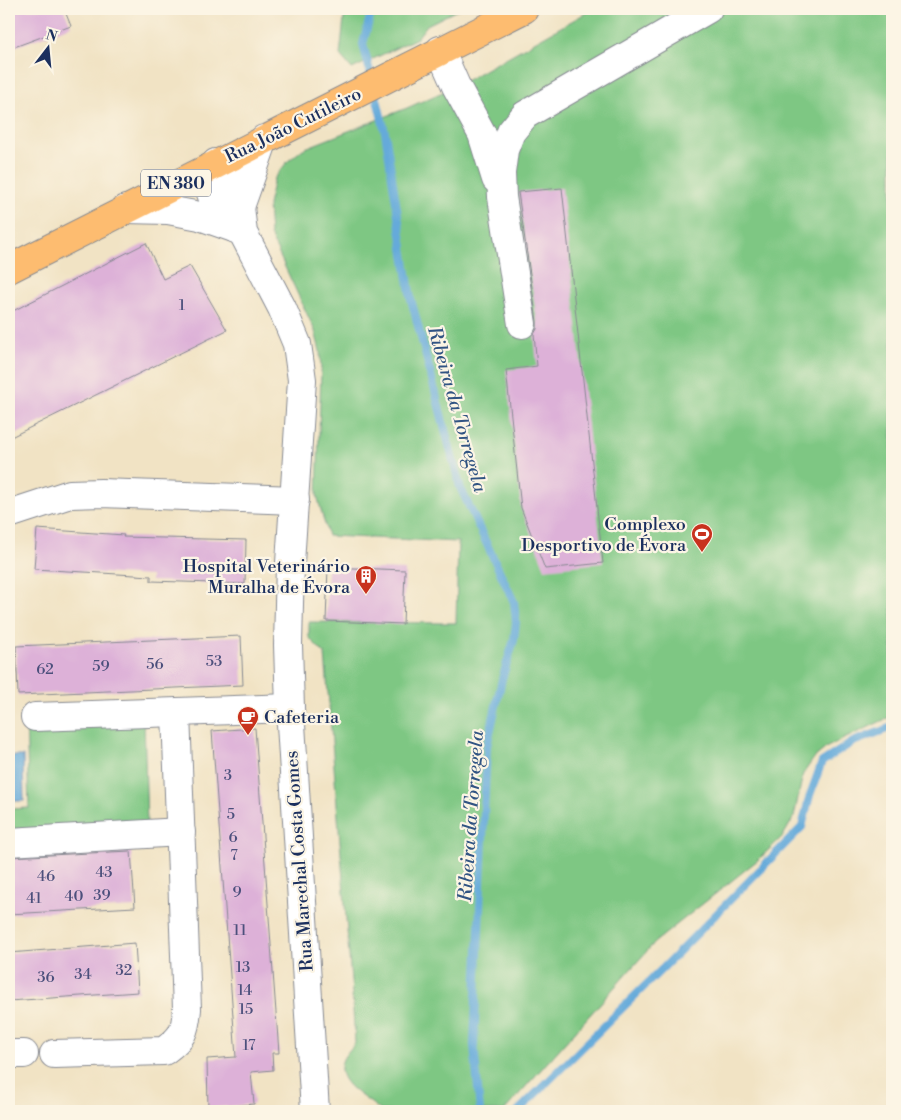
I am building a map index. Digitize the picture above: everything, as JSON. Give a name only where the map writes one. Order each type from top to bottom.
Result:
[{"type":"main road","name":"Rua João Cutileiro","points":[[9,268],[264,138],[524,9]]},
{"type":"street","points":[[473,117],[493,124],[510,123],[708,9]]},
{"type":"street","points":[[440,50],[456,86],[482,134],[502,197]]},
{"type":"street","points":[[522,324],[502,197],[501,173],[504,150],[512,132],[525,115]]},
{"type":"street","points":[[126,209],[168,210],[239,223],[264,138]]},
{"type":"street","name":"Rua Marechal Costa Gomes","points":[[216,163],[209,188],[216,211],[239,223],[282,308],[297,344],[302,380],[290,563],[288,645],[290,708],[315,1111]]},
{"type":"street","points":[[9,514],[70,494],[101,492],[295,500]]},
{"type":"street","points":[[35,717],[290,708]]},
{"type":"street","points":[[54,1054],[164,1051],[179,1040],[186,1026],[187,1009],[176,713]]},
{"type":"street","points":[[9,842],[181,832]]},
{"type":"green space","points":[[345,9],[459,9],[427,25],[417,38],[352,69],[340,55]]},
{"type":"green space","name":"Complexo Desportivo de Évora","points":[[593,9],[892,9],[892,716],[827,747],[814,758],[803,774],[794,817],[783,836],[759,859],[655,942],[504,1111],[381,1111],[346,1083],[342,1076],[343,1059],[355,1043],[352,993],[325,654],[309,638],[309,622],[456,623],[458,542],[328,536],[317,495],[320,351],[315,331],[270,235],[268,205],[274,179],[287,162],[303,149],[407,108],[456,86]]},
{"type":"green space","points":[[144,718],[147,826],[9,830],[9,809],[29,808],[26,722]]},
{"type":"water","points":[[9,756],[23,756],[24,801],[9,801]]},
{"type":"building","points":[[9,9],[64,9],[71,26],[9,49]]},
{"type":"building","points":[[562,188],[603,563],[545,569],[521,508],[506,370],[537,366],[534,334],[537,329],[537,322],[518,192]]},
{"type":"building","points":[[146,243],[163,279],[190,266],[227,330],[9,438],[9,313]]},
{"type":"building","points":[[37,529],[124,535],[123,537],[246,540],[245,584],[151,581],[151,576],[34,569]]},
{"type":"building","name":"Hospital Veterinário Muralha de Évora","points":[[328,567],[405,570],[403,624],[326,621]]},
{"type":"building","points":[[241,636],[243,685],[18,695],[16,646]]},
{"type":"building","points":[[255,728],[279,1053],[272,1053],[273,1070],[251,1072],[254,1104],[208,1108],[207,1059],[236,1057],[212,731]]},
{"type":"building","points":[[131,851],[135,907],[9,914],[9,857]]},
{"type":"building","points":[[135,943],[138,992],[9,1001],[9,953]]},
{"type":"waterway","name":"Ribeira da Torregela","points":[[372,9],[363,44],[372,80]]},
{"type":"waterway","name":"Ribeira da Torregela","points":[[375,91],[385,132],[411,299],[460,487],[514,602],[516,622],[514,640],[502,679],[487,746],[474,1045],[480,1111]]},
{"type":"waterway","points":[[518,1111],[802,827],[810,795],[822,762],[853,742],[892,727]]},
{"type":"place","name":"Complexo Desportivo de Évora","points":[[702,553]]},
{"type":"place","name":"Hospital Veterinário Muralha de Évora","points":[[366,595]]},
{"type":"place","name":"Cafeteria","points":[[248,736]]}]
